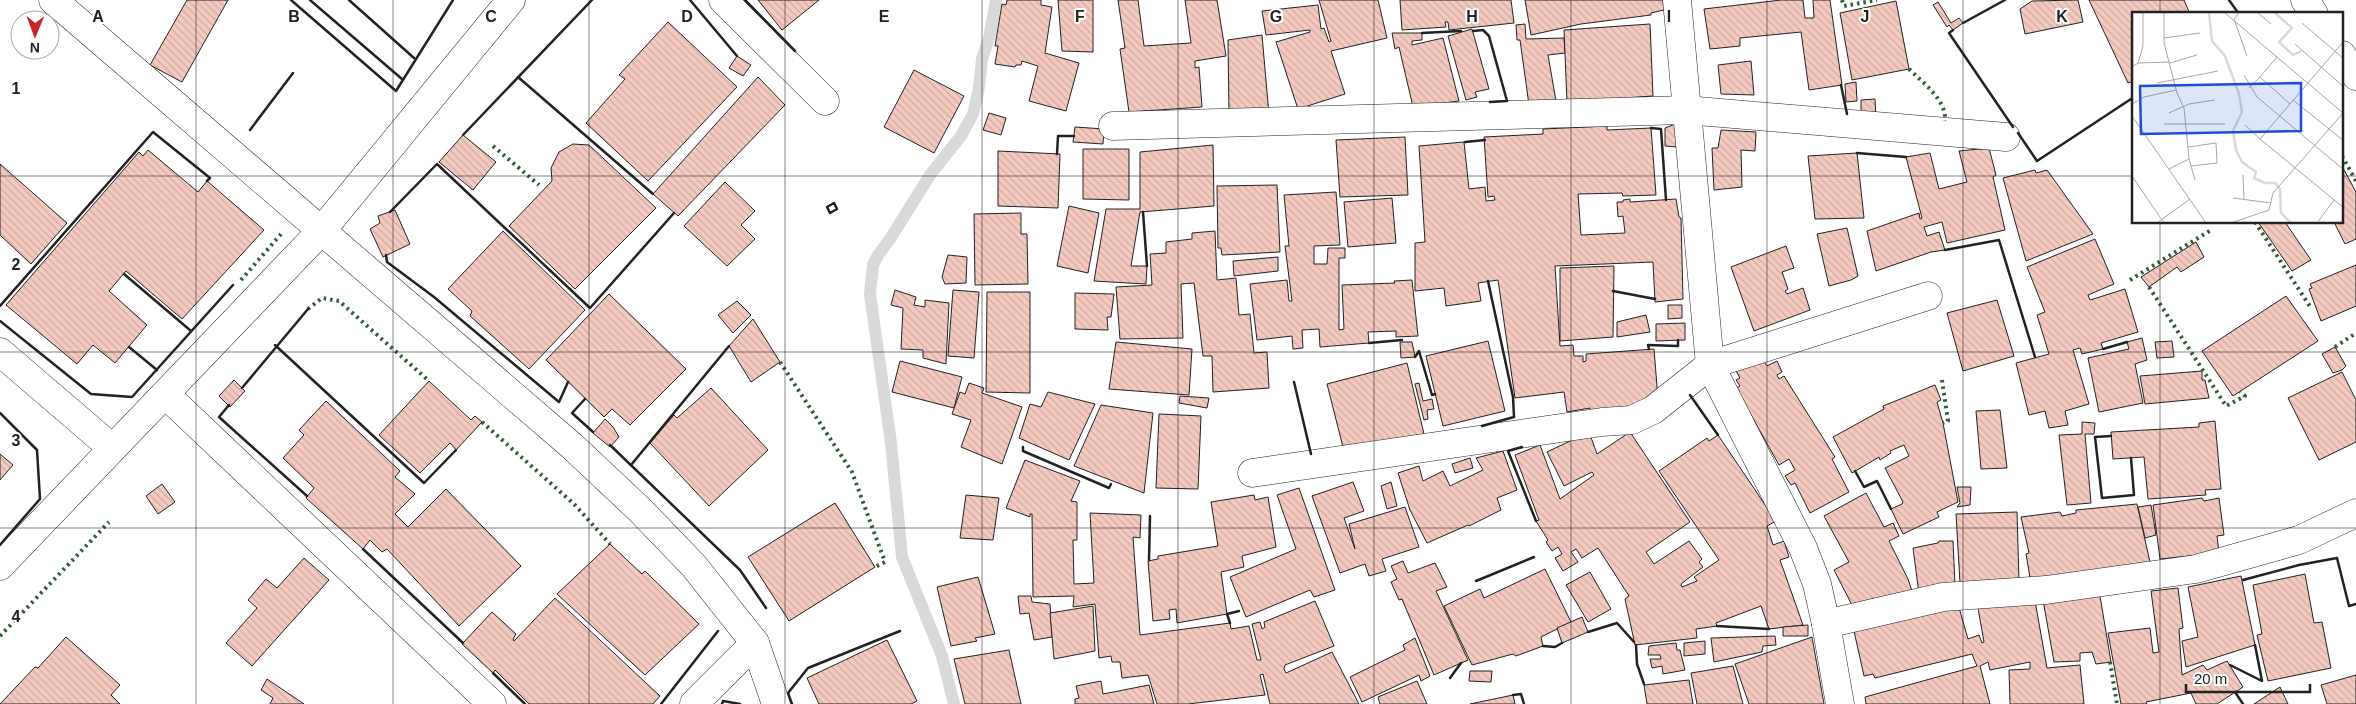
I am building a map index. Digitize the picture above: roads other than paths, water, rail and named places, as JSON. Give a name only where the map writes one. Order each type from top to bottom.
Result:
[{"type":"street","points":[[53,0],[572,446],[640,510],[694,566],[755,643],[776,704]]},
{"type":"street","points":[[0,566],[322,230],[511,0]]},
{"type":"street","points":[[723,0],[825,101]]},
{"type":"street","points":[[1678,0],[1686,110],[1710,366],[1803,548],[1817,584],[1840,704]]},
{"type":"street","points":[[2305,0],[2313,12]]},
{"type":"street","points":[[2344,58],[2356,76]]},
{"type":"street","points":[[1113,126],[1686,110],[2006,137]]},
{"type":"street","points":[[1252,473],[1592,423],[1632,420],[1653,410],[1710,366],[1928,296]]},
{"type":"street","points":[[0,352],[112,448]]},
{"type":"street","points":[[165,394],[492,704]]},
{"type":"street","points":[[1826,624],[1944,597],[2046,590],[2196,569],[2299,540],[2356,514]]},
{"type":"street","points":[[694,704],[755,643]]},
{"type":"waterway","points":[[954,704],[942,656],[902,557],[891,443],[870,294],[873,265],[878,255],[930,175],[961,136],[973,114],[979,88],[982,59],[989,38],[996,0]]}]
